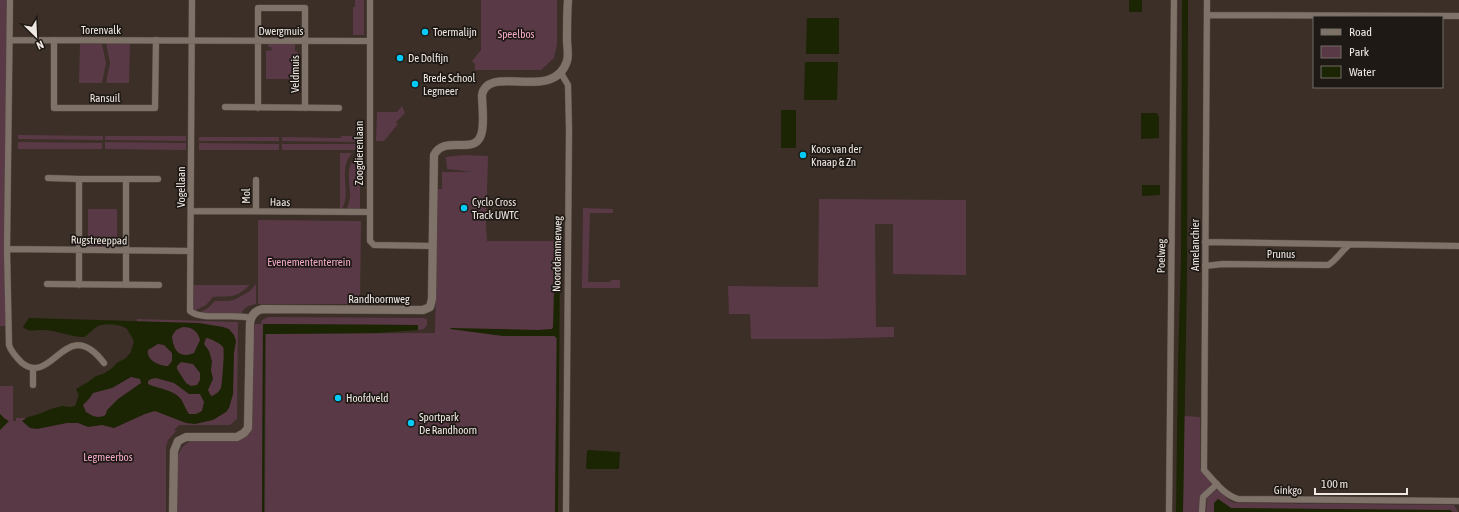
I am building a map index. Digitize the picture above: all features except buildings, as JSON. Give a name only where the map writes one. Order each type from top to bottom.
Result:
[{"type":"street","points":[[10,0],[8,249],[9,345],[11,351],[19,360],[25,365],[33,368],[44,366],[69,346],[85,346],[99,356],[104,363]]},
{"type":"street","name":"Vogellaan","points":[[192,0],[190,311],[197,316],[242,316],[251,318]]},
{"type":"street","name":"Zoogdierenlaan","points":[[370,0],[370,241],[374,245],[433,246]]},
{"type":"street","points":[[561,73],[568,59],[568,0]]},
{"type":"street","name":"Poelweg","points":[[1169,512],[1174,0]]},
{"type":"street","name":"Amelanchier","points":[[1207,0],[1204,470],[1218,484]]},
{"type":"street","name":"Veldmuis","points":[[259,41],[258,8],[306,8],[305,108]]},
{"type":"street","points":[[1207,15],[1459,16]]},
{"type":"street","name":"Torenvalk","points":[[10,40],[192,40]]},
{"type":"street","name":"Ransuil","points":[[54,40],[54,108],[155,108],[156,40]]},
{"type":"street","name":"Dwergmuis","points":[[192,40],[370,41]]},
{"type":"street","points":[[258,108],[259,41]]},
{"type":"street","name":"Randhoornweg","points":[[251,318],[256,311],[262,309],[427,309],[432,301],[433,158],[437,150],[445,145],[470,144],[478,140],[482,133],[483,92],[486,86],[498,81],[541,82],[553,79],[561,73]]},
{"type":"street","name":"Noorddammerweg","points":[[561,73],[568,86],[569,130],[566,512]]},
{"type":"street","name":"Veldmuis","points":[[226,107],[339,108]]},
{"type":"street","points":[[48,178],[158,179]]},
{"type":"street","points":[[79,178],[79,285]]},
{"type":"street","points":[[126,179],[126,285]]},
{"type":"street","name":"Mol","points":[[256,180],[256,211]]},
{"type":"street","name":"Haas","points":[[190,211],[369,212]]},
{"type":"street","name":"Prunus","points":[[1205,242],[1459,246]]},
{"type":"street","name":"Prunus","points":[[1205,266],[1223,264],[1328,265],[1333,262],[1341,251],[1349,245]]},
{"type":"street","name":"Rugstreeppad","points":[[8,249],[190,251]]},
{"type":"street","points":[[47,284],[159,285]]},
{"type":"street","points":[[173,512],[174,451],[178,441],[186,436],[237,437],[244,433],[248,428],[251,318]]},
{"type":"street","points":[[33,368],[33,385]]},
{"type":"street","points":[[1202,512],[1203,497],[1218,484]]},
{"type":"street","name":"Ginkgo","points":[[1218,484],[1232,497],[1238,499],[1459,501]]},
{"type":"green space","points":[[0,0],[10,0],[8,326],[0,326]]},
{"type":"green space","points":[[355,0],[364,0],[364,35],[353,35],[353,7],[355,7]]},
{"type":"green space","name":"Speelbos","points":[[481,0],[557,0],[557,45],[554,58],[541,70],[475,70],[475,64],[472,61],[481,50]]},
{"type":"green space","points":[[106,43],[130,44],[129,83],[106,83],[110,63]]},
{"type":"green space","points":[[80,44],[102,44],[106,63],[102,83],[79,83]]},
{"type":"green space","points":[[268,44],[295,44],[295,51],[298,52],[298,79],[266,79],[266,51],[272,50],[271,47],[268,47]]},
{"type":"green space","points":[[402,106],[405,113],[396,122],[398,124],[384,141],[376,141],[377,112],[397,112]]},
{"type":"green space","points":[[18,135],[103,136],[103,140],[18,139]]},
{"type":"green space","points":[[105,136],[186,136],[186,141],[105,140]]},
{"type":"green space","points":[[341,136],[360,136],[360,142],[282,141],[282,137],[341,138]]},
{"type":"green space","points":[[199,137],[279,137],[279,141],[199,141]]},
{"type":"green space","points":[[18,142],[102,143],[102,149],[18,149]]},
{"type":"green space","points":[[105,142],[186,143],[186,150],[105,149]]},
{"type":"green space","points":[[199,143],[279,144],[279,150],[199,150]]},
{"type":"green space","points":[[282,144],[360,144],[360,150],[282,150]]},
{"type":"green space","points":[[340,153],[352,153],[346,166],[346,195],[342,209],[340,209]]},
{"type":"green space","points":[[357,154],[360,154],[360,209],[347,209],[350,197],[350,168],[351,163]]},
{"type":"green space","name":"Sportpark De Randhoorn","points":[[464,155],[488,156],[487,241],[561,241],[560,249],[557,250],[555,512],[265,512],[266,334],[435,333],[438,189],[442,189],[442,172],[473,172],[447,169],[446,157]]},
{"type":"green space","points":[[819,199],[966,200],[966,275],[893,274],[893,224],[875,224],[876,327],[894,327],[894,337],[751,339],[750,314],[729,314],[728,286],[818,287]]},
{"type":"green space","points":[[583,208],[613,209],[613,213],[590,213],[588,282],[610,282],[611,280],[620,280],[620,288],[582,288]]},
{"type":"green space","points":[[88,209],[117,209],[117,248],[88,248]]},
{"type":"green space","name":"Evenemententerrein","points":[[258,220],[361,221],[360,304],[258,304]]},
{"type":"green space","points":[[256,284],[256,304],[247,307],[241,314],[197,314],[208,308],[215,301],[229,301],[236,299],[250,291]]},
{"type":"green space","points":[[192,285],[250,285],[236,295],[213,297],[206,305],[194,311],[192,310]]},
{"type":"green space","points":[[268,317],[423,318],[427,319],[427,325],[424,329],[418,330],[418,325],[263,324],[262,512],[177,512],[178,457],[183,446],[192,441],[203,439],[238,439],[247,435],[252,426],[253,345],[255,324],[261,324],[262,320]]},
{"type":"green space","name":"Legmeerbos","points":[[137,319],[238,322],[237,419],[230,425],[179,425],[174,430],[176,431],[168,440],[166,447],[166,512],[0,512],[0,422],[7,420],[0,414],[0,386],[13,386],[13,421],[16,421],[16,418],[26,418],[23,421],[70,415],[97,379],[129,363],[139,347]]},
{"type":"green space","points":[[1184,416],[1200,417],[1200,468],[1211,484],[1200,497],[1200,512],[1183,512]]},
{"type":"green space","points":[[1216,490],[1230,501],[1236,503],[1454,505],[1458,512],[1439,510],[1231,508],[1218,499],[1214,503],[1214,512],[1206,512],[1207,498]]},
{"type":"water","points":[[1129,0],[1142,0],[1142,12],[1129,12]]},
{"type":"water","points":[[1182,0],[1188,0],[1187,276],[1183,512],[1176,512],[1181,260]]},
{"type":"water","points":[[807,18],[839,18],[839,54],[806,54]]},
{"type":"water","points":[[805,62],[838,62],[837,100],[804,100]]},
{"type":"water","points":[[781,110],[796,110],[796,148],[781,148]]},
{"type":"water","points":[[1141,113],[1157,113],[1159,117],[1159,138],[1141,139]]},
{"type":"water","points":[[1142,185],[1160,185],[1160,195],[1142,196]]},
{"type":"water","points":[[560,252],[558,512],[555,512],[557,338],[554,336],[503,336],[450,329],[552,329],[555,253]]},
{"type":"water","points":[[29,318],[199,323],[229,329],[234,335],[236,341],[234,353],[233,394],[229,408],[226,412],[213,420],[195,424],[186,423],[155,411],[114,428],[102,425],[88,427],[78,423],[67,423],[37,429],[30,428],[22,421],[28,417],[62,406],[75,406],[79,395],[76,389],[96,376],[110,370],[117,363],[126,358],[131,352],[134,341],[127,329],[113,324],[98,326],[84,337],[46,330],[29,330],[23,327]],"holes":[[[186,327],[196,332],[200,340],[194,353],[184,355],[175,349],[172,336],[176,330]],[[206,338],[218,343],[224,349],[221,388],[217,393],[211,396],[208,390],[213,379],[211,370],[212,361],[209,351],[204,344]],[[158,344],[164,345],[172,353],[172,361],[168,366],[161,365],[154,362],[148,354],[148,350]],[[181,362],[193,364],[200,373],[200,380],[197,385],[191,386],[186,383],[177,369],[177,366]],[[131,377],[140,379],[141,383],[118,399],[107,410],[104,416],[93,416],[86,412],[83,405],[93,393],[112,388]],[[156,378],[174,383],[189,394],[200,394],[204,402],[202,411],[196,414],[189,414],[178,396],[170,391],[152,386],[148,384],[148,381]]]},
{"type":"water","points":[[263,324],[418,325],[418,330],[377,333],[265,334],[264,512],[262,512]]},
{"type":"water","points":[[0,414],[9,421],[0,430]]},
{"type":"water","points":[[588,450],[620,452],[619,469],[587,469]]},
{"type":"water","points":[[1218,499],[1231,508],[1451,510],[1452,512],[1214,512],[1214,503]]},
{"type":"place","name":"Toermalijn","points":[[425,32]]},
{"type":"place","name":"De Dolfijn","points":[[400,58]]},
{"type":"place","name":"Brede School Legmeer","points":[[415,84]]},
{"type":"place","name":"Koos van der Knaap & Zn","points":[[803,155]]},
{"type":"place","name":"Cyclo Cross Track UWTC","points":[[464,208]]},
{"type":"place","name":"Hoofdveld","points":[[338,398]]},
{"type":"place","name":"Sportpark De Randhoorn","points":[[411,423]]}]
